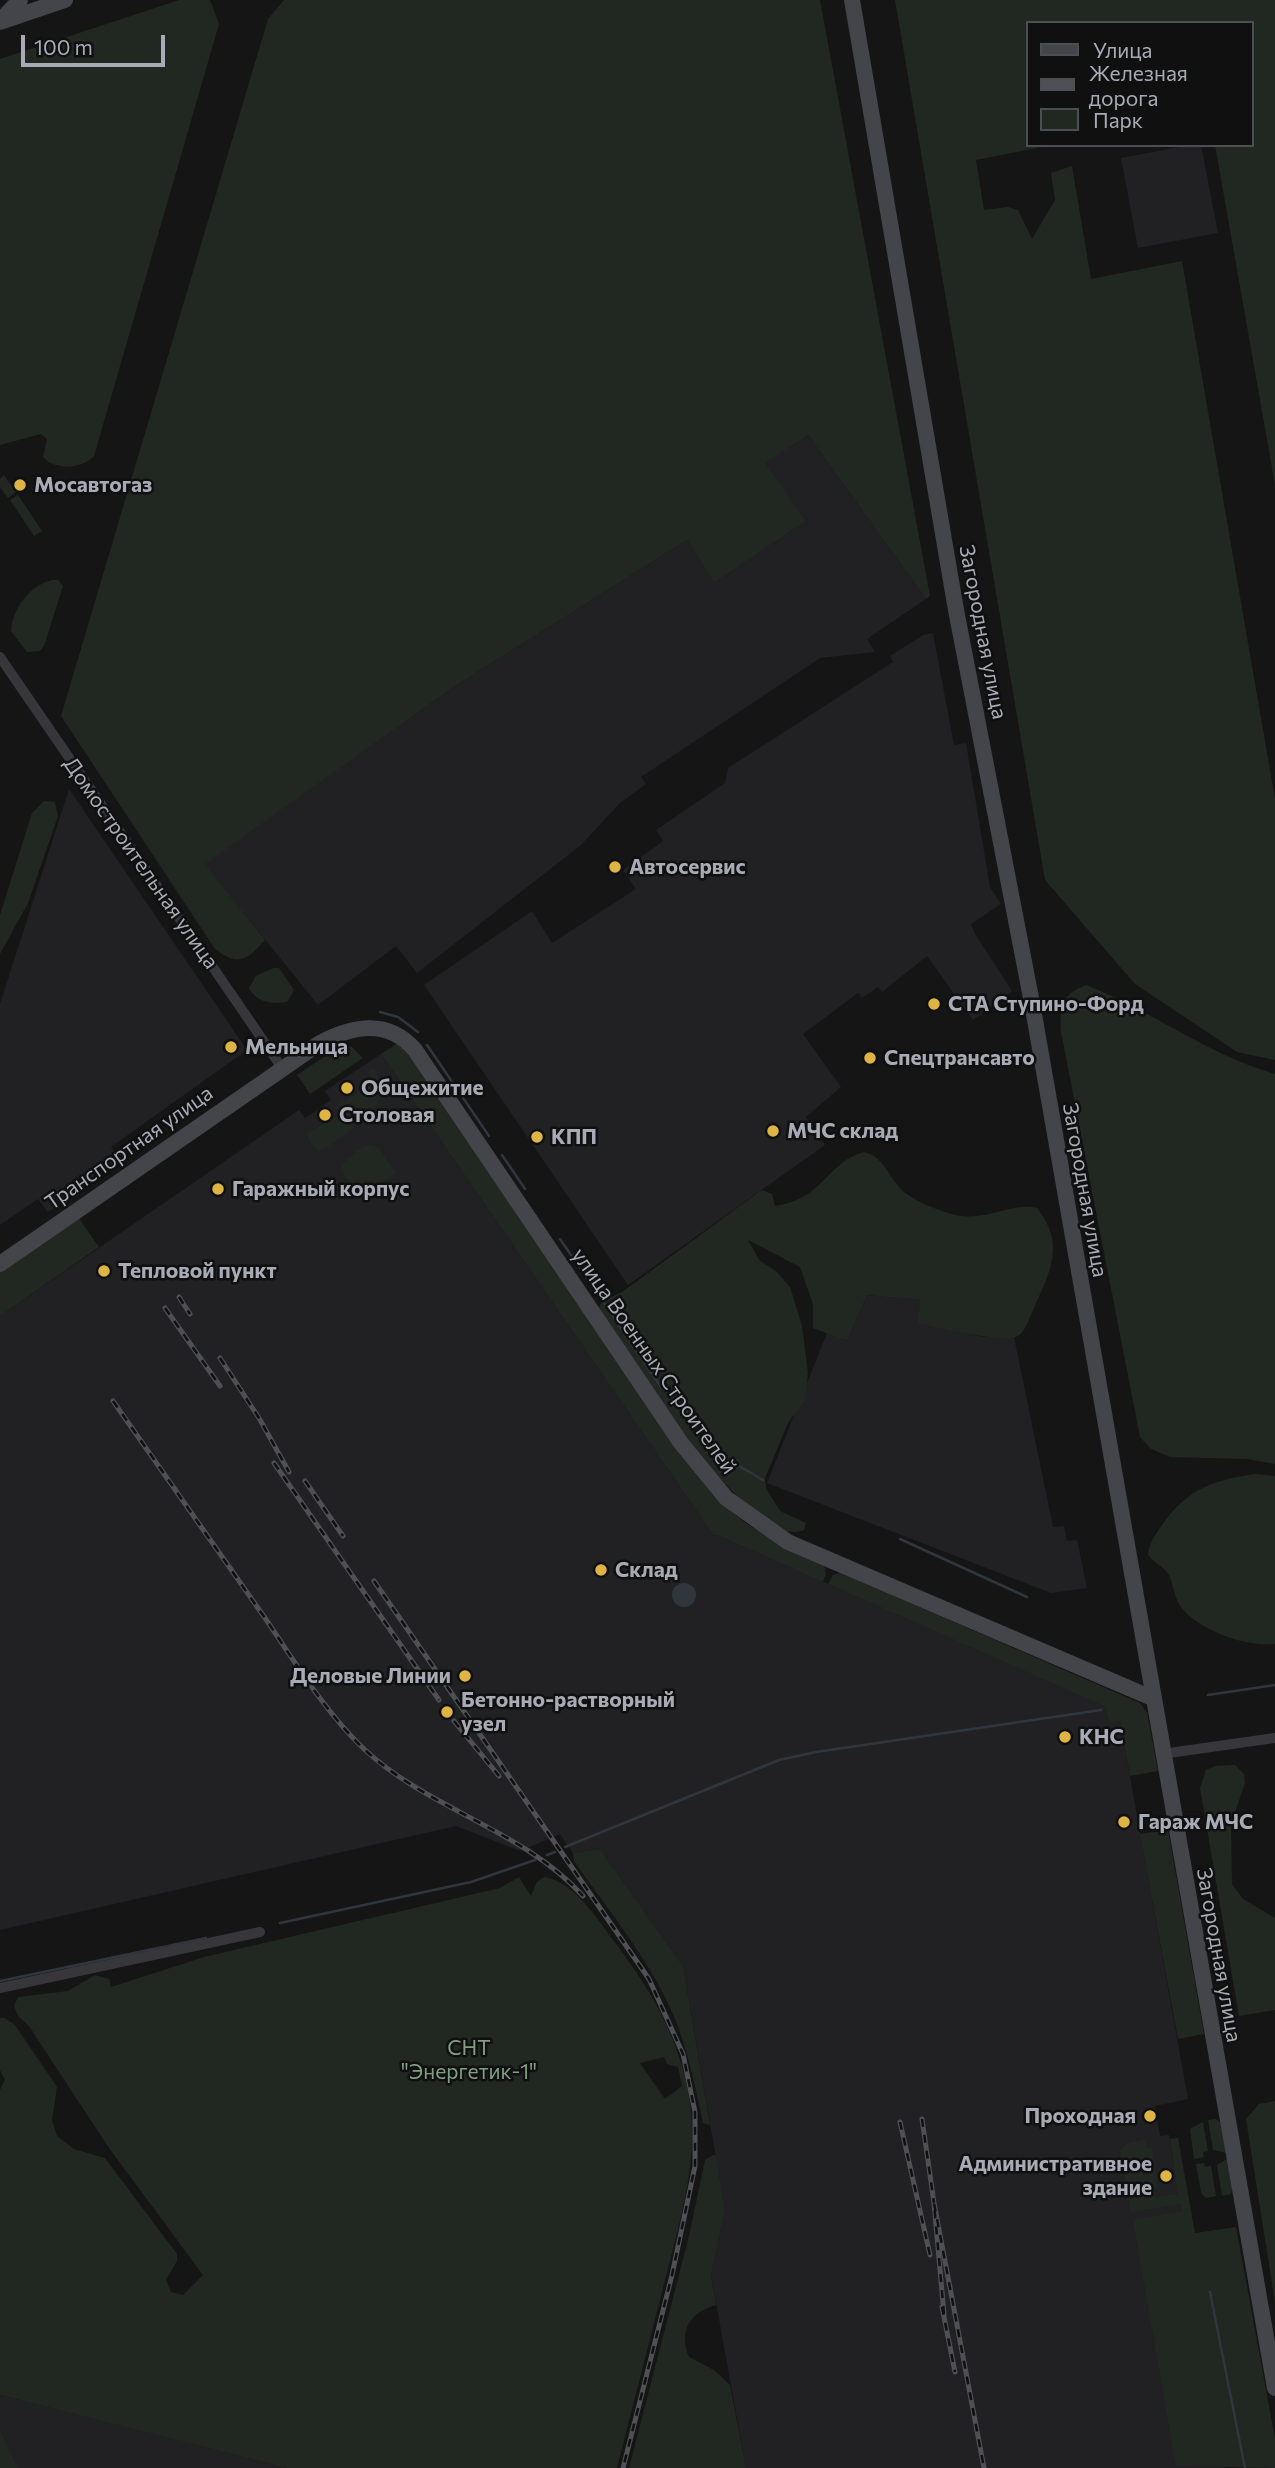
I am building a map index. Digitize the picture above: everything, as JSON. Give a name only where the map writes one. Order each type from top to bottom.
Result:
[{"type":"street","points":[[0,22],[20,0]]},
{"type":"street","points":[[0,22],[65,0]]},
{"type":"street","name":"Загородная улица","points":[[852,0],[956,610],[1023,953],[1275,2388]]},
{"type":"street","name":"Домостроительная улица","points":[[0,657],[282,1068]]},
{"type":"street","name":"улица Военных Строителей","points":[[282,1068],[320,1043],[345,1031],[376,1027],[402,1036],[422,1060],[681,1443],[726,1498],[788,1542],[1152,1698]]},
{"type":"street","name":"Транспортная улица","points":[[0,1264],[282,1068]]},
{"type":"street","points":[[1162,1754],[1275,1738]]},
{"type":"street","points":[[0,1988],[260,1933]]},
{"type":"shaded area","points":[[1179,147],[1201,147],[1218,233],[1138,248],[1121,158]]},
{"type":"shaded area","points":[[808,435],[926,599],[867,639],[875,652],[820,658],[641,777],[646,784],[620,803],[581,845],[417,973],[396,946],[318,1005],[204,864],[455,686],[687,540],[714,583],[806,521],[764,463]]},
{"type":"shaded area","points":[[933,633],[954,745],[966,743],[990,887],[1001,904],[971,924],[1012,991],[973,1020],[927,956],[882,992],[878,987],[862,998],[858,993],[803,1034],[841,1087],[806,1117],[825,1145],[628,1285],[424,985],[532,911],[552,943],[636,889],[623,870],[663,841],[656,830],[725,783],[728,768],[893,662],[890,656],[923,635]]},
{"type":"shaded area","points":[[69,789],[247,1050],[111,1147],[120,1161],[48,1212],[38,1199],[0,1225],[0,1004]]},
{"type":"shaded area","points":[[381,1054],[714,1536],[717,1535],[1107,1707],[1109,1722],[1120,1721],[1188,2099],[1155,2106],[1160,2136],[1169,2135],[1225,2468],[746,2468],[711,2275],[725,2210],[683,1966],[600,1849],[573,1853],[560,1834],[520,1851],[456,1826],[0,1930],[0,1316],[299,1110],[305,1118],[313,1113],[331,1100],[325,1091]]},
{"type":"shaded area","points":[[867,1295],[920,1300],[917,1322],[983,1337],[1014,1337],[1053,1527],[1064,1526],[1067,1541],[1077,1540],[1087,1588],[1051,1593],[767,1483],[827,1333],[847,1341]]},
{"type":"shaded area","points":[[684,1583],[695,1590],[696,1595],[689,1606],[684,1607],[673,1600],[672,1595],[679,1584]]},
{"type":"shaded area","points":[[0,2395],[131,2428],[287,2468],[0,2468]]},
{"type":"green space","points":[[179,0],[210,0],[219,24],[94,456],[76,466],[55,465],[43,457],[47,439],[41,434],[0,445],[0,59]]},
{"type":"green space","points":[[284,0],[820,0],[930,596],[926,599],[808,435],[765,463],[806,521],[714,583],[687,540],[455,686],[205,864],[265,940],[248,956],[237,959],[223,955],[215,949],[61,716],[268,19]]},
{"type":"green space","points":[[895,0],[1275,0],[1275,485],[1215,147],[1254,147],[1254,21],[1026,21],[1026,147],[1042,147],[976,160],[984,210],[1008,207],[1018,210],[1032,239],[1055,200],[1051,173],[1072,166],[1091,279],[1182,261],[1275,799],[1275,1060],[1237,1052],[1135,984],[1045,880]]},
{"type":"green space","points":[[4,475],[16,492],[8,498],[0,487],[0,479]]},
{"type":"green space","points":[[18,495],[42,531],[34,536],[10,500]]},
{"type":"green space","points":[[58,580],[63,586],[44,646],[40,651],[27,652],[11,631],[15,614],[24,599],[36,587]]},
{"type":"green space","points":[[44,801],[55,802],[58,816],[28,903],[0,954],[0,915],[32,813]]},
{"type":"green space","points":[[279,968],[294,990],[287,1002],[265,1001],[256,997],[249,988],[256,976]]},
{"type":"green space","points":[[1086,985],[1225,1055],[1275,1074],[1275,1464],[1247,1459],[1170,1457],[1151,1449],[1140,1437],[1061,1032],[1064,1003],[1071,993]]},
{"type":"green space","points":[[401,1041],[690,1466],[722,1504],[747,1524],[824,1566],[826,1573],[823,1582],[714,1536],[381,1054]]},
{"type":"green space","points":[[342,1045],[352,1047],[363,1058],[310,1094],[297,1075]]},
{"type":"green space","points":[[374,1069],[380,1080],[381,1090],[374,1108],[360,1123],[318,1151],[308,1139],[308,1133],[341,1114],[336,1107],[374,1082],[368,1072]]},
{"type":"green space","points":[[372,1145],[379,1149],[396,1173],[361,1197],[344,1175],[341,1165],[362,1147]]},
{"type":"green space","points":[[864,1152],[877,1158],[904,1192],[920,1202],[948,1213],[973,1216],[1016,1208],[1037,1208],[1051,1234],[1053,1246],[1050,1270],[1028,1323],[1018,1336],[998,1338],[917,1323],[920,1300],[867,1295],[847,1341],[813,1328],[813,1304],[800,1267],[748,1240],[759,1260],[776,1271],[790,1287],[802,1326],[808,1373],[805,1400],[788,1423],[765,1478],[766,1488],[780,1511],[806,1523],[804,1530],[781,1529],[753,1511],[691,1443],[599,1308],[602,1301],[622,1292],[762,1190],[772,1194],[775,1206],[791,1202],[815,1189],[842,1163]]},
{"type":"green space","points":[[78,1217],[99,1247],[0,1316],[0,1272]]},
{"type":"green space","points":[[1255,1474],[1275,1476],[1275,1644],[1251,1643],[1224,1636],[1189,1616],[1177,1600],[1170,1577],[1148,1554],[1151,1542],[1162,1525],[1191,1495],[1226,1479]]},
{"type":"green space","points":[[841,1573],[1140,1703],[1147,1713],[1158,1771],[1130,1776],[1120,1721],[1109,1723],[1106,1707],[828,1584],[833,1575]]},
{"type":"green space","points":[[1235,1765],[1244,1774],[1245,1783],[1231,1824],[1232,1884],[1243,1899],[1275,1918],[1275,2010],[1239,2016],[1200,1788],[1206,1770],[1215,1766]]},
{"type":"green space","points":[[1168,1830],[1204,2034],[1178,2039],[1140,1834]]},
{"type":"green space","points":[[600,1849],[683,1966],[710,2125],[703,2123],[683,2041],[663,1994],[627,1935],[574,1861],[573,1853]]},
{"type":"green space","name":"СНТ \"Энергетик-1\"","points":[[519,1877],[531,1896],[537,1882],[544,1877],[566,1886],[585,1903],[630,1962],[654,2002],[674,2044],[688,2088],[692,2133],[684,2200],[617,2468],[287,2468],[0,2395],[0,2090],[5,2080],[0,2070],[0,2018],[5,2018],[15,2025],[57,2087],[52,2120],[57,2136],[74,2149],[105,2158],[177,2254],[177,2261],[166,2280],[171,2292],[183,2295],[203,2275],[109,2148],[29,2026],[18,2016],[14,2006],[18,1997],[68,1991],[95,1975],[109,1979],[111,1987],[204,1957],[500,1888]],"holes":[[[664,2057],[667,2064],[678,2067],[682,2086],[665,2099],[640,2063]]]},
{"type":"green space","points":[[1275,2101],[1275,2302],[1246,2119],[1259,2104]]},
{"type":"green space","points":[[1216,2119],[1221,2123],[1226,2153],[1213,2150],[1208,2120]]},
{"type":"green space","points":[[1203,2122],[1208,2151],[1203,2152],[1204,2157],[1194,2159],[1190,2129]]},
{"type":"green space","points":[[1178,2138],[1195,2233],[1236,2227],[1275,2439],[1275,2468],[1176,2466],[1133,2220],[1182,2211],[1180,2204],[1131,2212],[1120,2151],[1127,2144],[1145,2139],[1147,2148],[1152,2148],[1158,2188],[1154,2189],[1156,2197],[1178,2194],[1170,2139]]},
{"type":"green space","points":[[716,2156],[725,2210],[711,2275],[716,2305],[699,2312],[693,2318],[685,2339],[689,2357],[714,2370],[730,2385],[746,2468],[629,2468],[689,2236],[705,2160]]},
{"type":"green space","points":[[1227,2159],[1233,2188],[1230,2194],[1222,2196],[1217,2165]]},
{"type":"green space","points":[[1204,2163],[1205,2167],[1211,2166],[1216,2196],[1206,2198],[1201,2193],[1196,2164]]},
{"type":"green space","points":[[0,2430],[17,2468],[0,2468]]},
{"type":"waterway","points":[[380,1012],[398,1017],[418,1032]]},
{"type":"waterway","points":[[427,1045],[489,1136]]},
{"type":"waterway","points":[[502,1155],[525,1189]]},
{"type":"waterway","points":[[560,1239],[589,1281]]},
{"type":"waterway","points":[[597,1293],[661,1387],[683,1406],[729,1460],[763,1480]]},
{"type":"waterway","points":[[900,1539],[1027,1597]]},
{"type":"waterway","points":[[1208,1695],[1275,1685]]},
{"type":"waterway","points":[[565,1847],[779,1760],[816,1752],[1101,1710]]},
{"type":"waterway","points":[[547,1855],[555,1852]]},
{"type":"waterway","points":[[280,1923],[471,1882],[535,1860]]},
{"type":"waterway","points":[[0,1981],[206,1938]]},
{"type":"waterway","points":[[1210,2292],[1245,2468]]},
{"type":"railway","points":[[179,1297],[190,1314]]},
{"type":"railway","points":[[165,1308],[220,1386]]},
{"type":"railway","points":[[220,1358],[259,1418],[289,1472]]},
{"type":"railway","points":[[113,1401],[311,1686],[350,1735],[390,1770],[417,1788],[532,1853],[559,1873],[583,1896]]},
{"type":"railway","points":[[274,1463],[439,1700]]},
{"type":"railway","points":[[305,1481],[343,1536]]},
{"type":"railway","points":[[374,1581],[649,1979],[683,2054],[695,2112],[695,2166],[672,2275],[623,2468]]},
{"type":"railway","points":[[454,1721],[499,1776]]},
{"type":"railway","points":[[922,2119],[934,2203]]},
{"type":"railway","points":[[900,2122],[930,2255]]},
{"type":"railway","points":[[944,2314],[934,2203],[984,2468]]},
{"type":"railway","points":[[942,2307],[955,2372]]},
{"type":"place","name":"Мосавтогаз","points":[[20,485]]},
{"type":"place","name":"Автосервис","points":[[615,867]]},
{"type":"place","name":"СТА Ступино-Форд","points":[[934,1004]]},
{"type":"place","name":"Мельница","points":[[231,1047]]},
{"type":"place","name":"Спецтрансавто","points":[[870,1058]]},
{"type":"place","name":"Общежитие","points":[[347,1088]]},
{"type":"place","name":"Столовая","points":[[325,1115]]},
{"type":"place","name":"МЧС склад","points":[[773,1131]]},
{"type":"place","name":"КПП","points":[[537,1137]]},
{"type":"place","name":"Гаражный корпус","points":[[218,1189]]},
{"type":"place","name":"Тепловой пункт","points":[[104,1271]]},
{"type":"place","name":"Склад","points":[[601,1570]]},
{"type":"place","name":"Деловые Линии","points":[[465,1676]]},
{"type":"place","name":"Бетонно-растворный узел","points":[[447,1712]]},
{"type":"place","name":"КНС","points":[[1065,1737]]},
{"type":"place","name":"Гараж МЧС","points":[[1124,1822]]},
{"type":"place","name":"Проходная","points":[[1150,2116]]},
{"type":"place","name":"Административное здание","points":[[1166,2176]]}]
